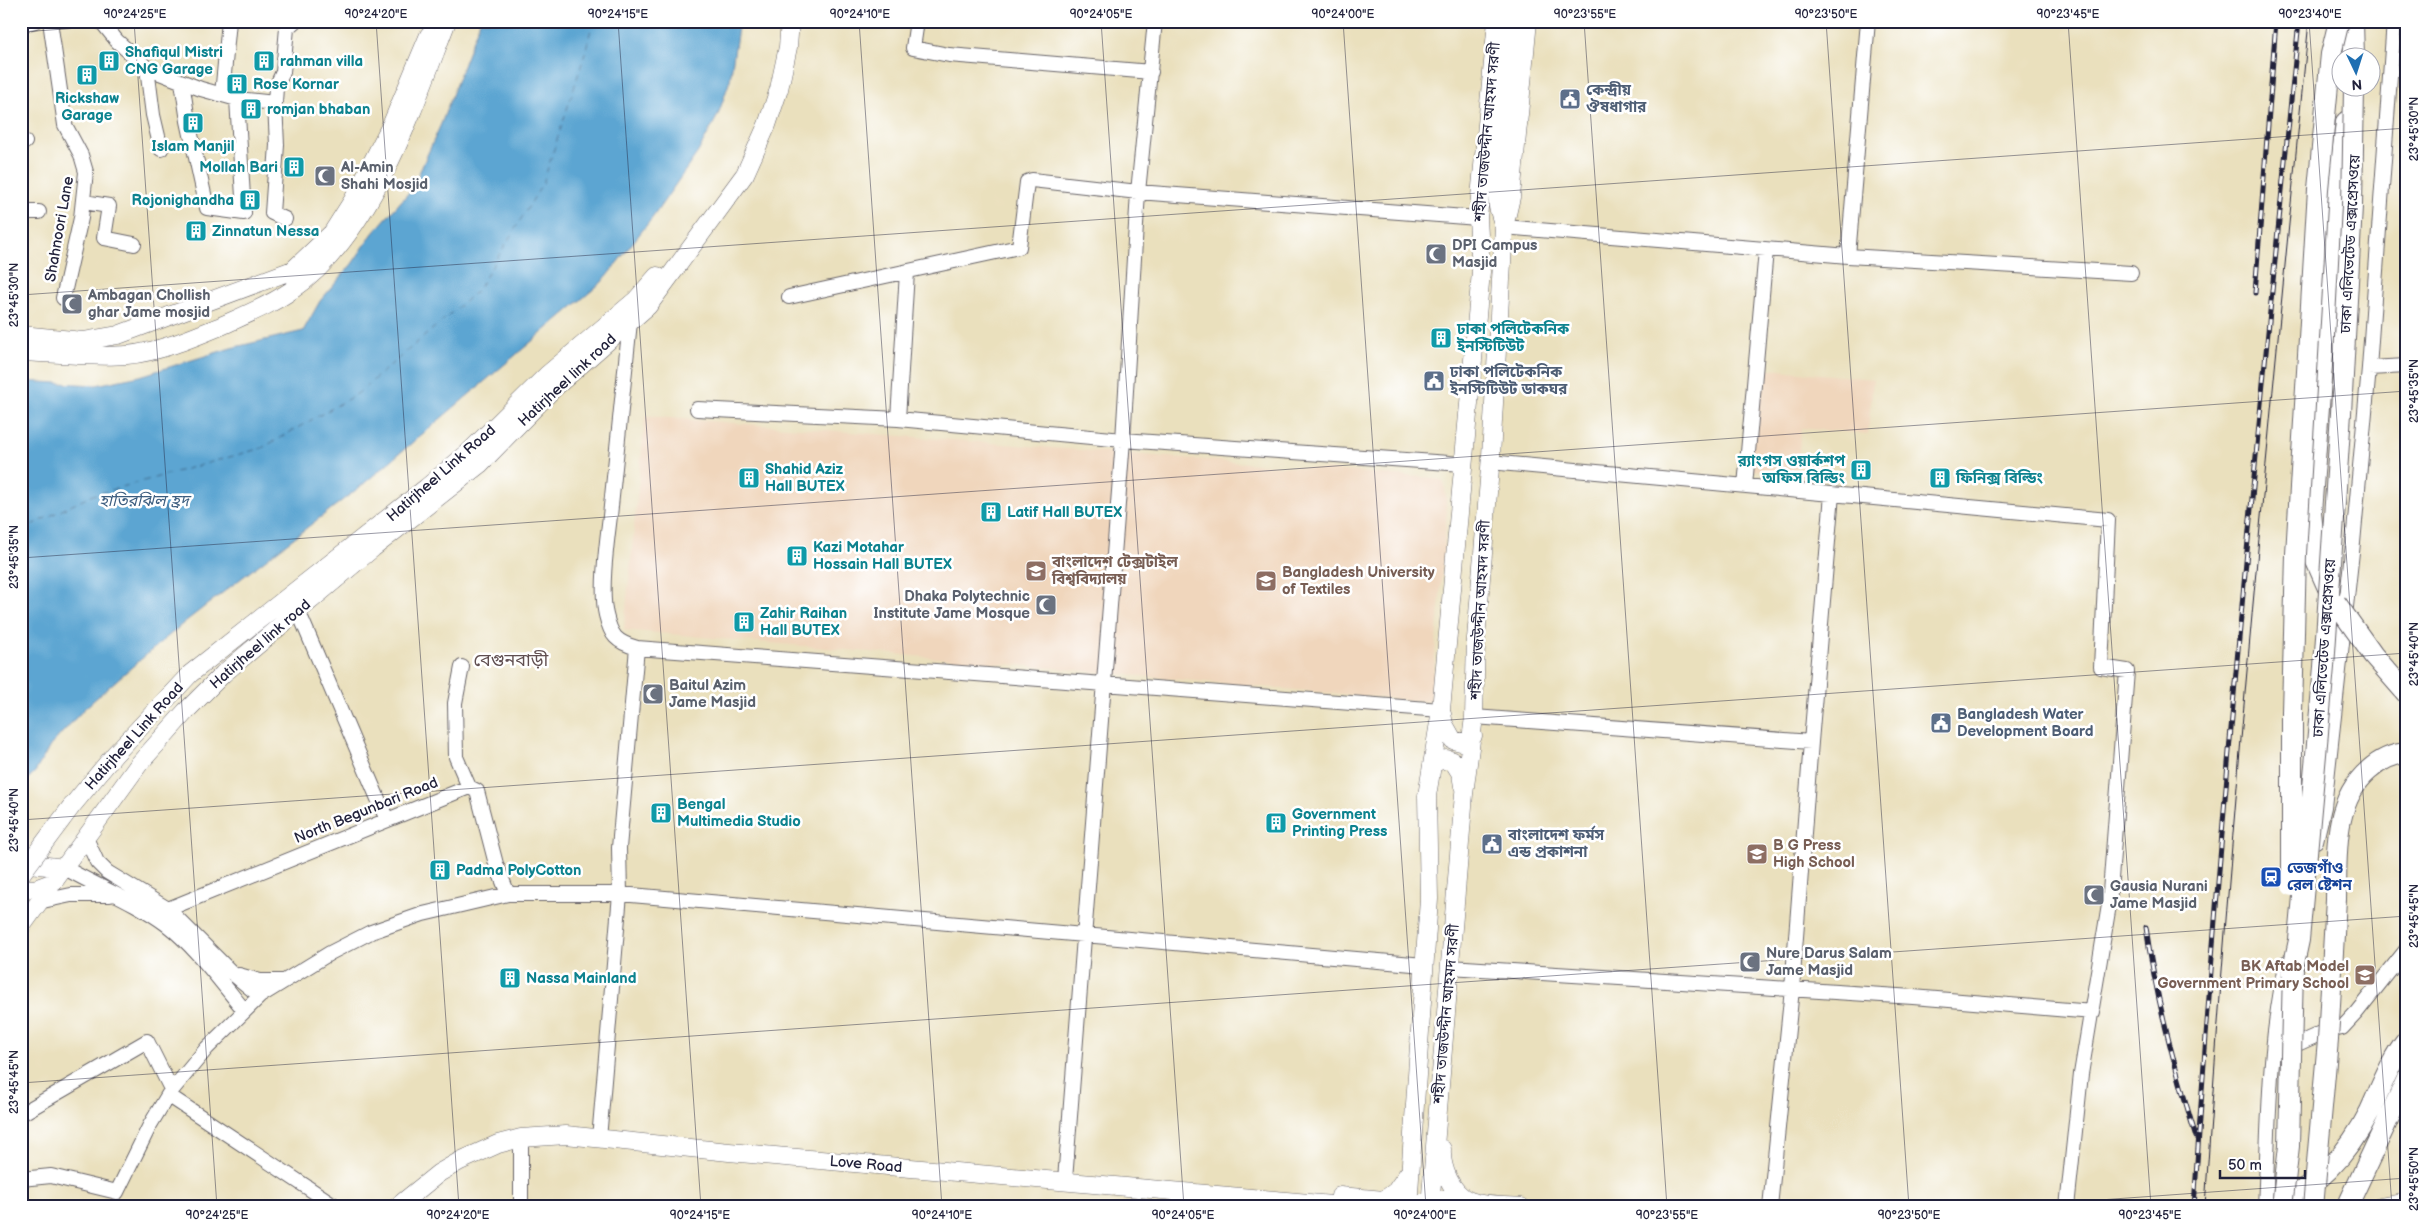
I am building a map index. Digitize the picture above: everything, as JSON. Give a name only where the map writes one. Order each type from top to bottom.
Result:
[{"type":"highway","points":[[2293,968],[2291,930],[2292,712],[2296,554],[2318,188],[2331,54],[2339,21]]},
{"type":"highway","points":[[2353,21],[2354,48]]},
{"type":"highway","points":[[2352,98],[2332,233],[2312,500],[2312,529],[2316,561],[2336,603],[2373,654],[2407,694]]},
{"type":"highway","name":"ঢাকা এলিভেটেড এক্সপ্রেসওয়ে","points":[[2282,1207],[2289,1146],[2293,968],[2299,940],[2324,667],[2352,206],[2353,98]]},
{"type":"highway","points":[[2313,1207],[2328,1040],[2338,842],[2344,805],[2350,790],[2375,765],[2387,758],[2407,753]]},
{"type":"highway","points":[[2271,1207],[2284,1202],[2316,1182],[2336,1163],[2356,1136],[2389,1070],[2407,1040]]},
{"type":"highway","points":[[2347,1207],[2407,1079]]},
{"type":"main road","points":[[106,356],[142,338],[274,285],[293,270],[332,233],[353,200],[393,121],[435,21]]},
{"type":"main road","points":[[21,352],[106,356],[128,355],[160,348],[214,329],[293,290],[318,268],[353,228],[380,182],[447,21]]},
{"type":"main road","name":"Hatirjheel Link Road","points":[[21,874],[71,807],[115,754],[190,674],[426,488],[485,437],[564,359],[643,293],[730,182],[743,162],[759,125],[775,77],[781,48],[782,21]]},
{"type":"main road","name":"Hatirjheel link road","points":[[90,831],[139,764],[186,711],[223,674],[373,548],[480,464],[553,389],[655,298],[742,179],[766,125],[783,74],[790,21]]},
{"type":"main road","name":"শহীদ তাজউদ্দীন আহমদ সরণী","points":[[1408,1207],[1429,899],[1427,796],[1441,710],[1481,272],[1478,218],[1497,21]]},
{"type":"main road","points":[[1504,227],[1498,207],[1498,185],[1512,21]]},
{"type":"main road","name":"শহীদ তাজউদ্দীন আহমদ সরণী","points":[[1430,1203],[1464,794],[1473,736],[1476,639],[1490,462],[1504,227],[1511,197],[1528,21]]},
{"type":"main road","points":[[21,335],[84,341],[118,335],[293,270]]},
{"type":"main road","points":[[1441,710],[1444,724],[1453,740],[1465,743],[1473,736]]},
{"type":"main road","points":[[1432,763],[1446,759],[1453,761],[1462,774],[1464,794]]},
{"type":"main road","points":[[23,918],[54,882],[90,831]]},
{"type":"main road","points":[[21,863],[42,865],[70,860]]},
{"type":"main road","points":[[21,888],[35,889],[54,882]]},
{"type":"main road","points":[[1439,1090],[1446,1102],[1442,1154],[1445,1173],[1465,1199],[1474,1202]]},
{"type":"main road","name":"Love Road","points":[[397,1207],[421,1186],[460,1161],[498,1144],[521,1138],[566,1135],[729,1152],[1065,1180],[1355,1207]]},
{"type":"main road","points":[[1281,1200],[1292,1195],[1309,1194],[1384,1200],[1396,1191],[1411,1168]]},
{"type":"main road","points":[[1413,1207],[1430,1203],[1474,1202],[1522,1207]]},
{"type":"main road","points":[[2380,1207],[2407,1202]]},
{"type":"street","points":[[21,25],[35,21]]},
{"type":"street","name":"Shahnoori Lane","points":[[50,21],[65,125],[81,155],[86,172],[84,202],[64,298]]},
{"type":"street","points":[[101,21],[117,42],[147,68],[222,95],[238,99],[275,103]]},
{"type":"street","points":[[222,95],[228,21]]},
{"type":"street","points":[[285,219],[272,213],[277,145],[275,103],[276,88],[283,72],[287,28],[295,21]]},
{"type":"street","points":[[917,21],[913,48],[949,55],[1151,72]]},
{"type":"street","points":[[1065,1180],[1123,440],[1138,192],[1155,21]]},
{"type":"street","points":[[1848,256],[1868,21]]},
{"type":"street","points":[[2090,21],[2096,22]]},
{"type":"street","points":[[2265,1207],[2279,995],[2324,807],[2353,543],[2369,368],[2394,21]]},
{"type":"street","points":[[147,68],[153,115],[162,149]]},
{"type":"street","points":[[182,82],[188,121],[208,208],[244,213],[238,99]]},
{"type":"street","points":[[789,297],[1019,247],[1027,182],[1032,180],[1138,192],[1478,218]]},
{"type":"street","points":[[84,202],[109,206],[104,238],[134,244]]},
{"type":"street","points":[[21,212],[39,212]]},
{"type":"street","points":[[1504,227],[1766,250],[2131,273]]},
{"type":"street","points":[[1745,486],[1766,250]]},
{"type":"street","points":[[898,418],[907,272]]},
{"type":"street","points":[[630,322],[607,545],[605,599],[606,614],[616,640],[622,644],[637,648],[1441,710]]},
{"type":"street","points":[[2369,368],[2407,366]]},
{"type":"street","points":[[697,409],[898,418],[1123,440],[1463,464]]},
{"type":"street","points":[[1490,462],[2108,520],[2101,666],[2127,671],[2109,905],[2093,1012],[2081,1074],[2067,1207]]},
{"type":"street","points":[[1770,1207],[1792,989],[1810,742],[1832,494]]},
{"type":"street","points":[[302,620],[387,820]]},
{"type":"street","points":[[599,1138],[620,894],[618,848],[637,648]]},
{"type":"street","points":[[462,667],[456,703],[456,757],[469,787],[477,791],[496,864],[508,894]]},
{"type":"street","points":[[1474,717],[1810,742]]},
{"type":"street","name":"North Begunbari Road","points":[[168,909],[469,787]]},
{"type":"street","points":[[90,831],[97,862],[107,872],[168,909],[232,973],[260,996]]},
{"type":"street","points":[[70,860],[116,896],[149,912],[168,926],[199,956],[244,1010]]},
{"type":"street","points":[[38,902],[84,894],[116,896]]},
{"type":"street","points":[[21,1179],[51,1176],[117,1192],[150,1124],[170,1093],[206,1048],[260,996],[352,941],[371,932],[452,906],[508,894],[620,894],[1424,965]]},
{"type":"street","points":[[2273,1064],[2281,1051],[2324,1032],[2342,1028],[2407,949]]},
{"type":"street","points":[[1450,967],[1792,989],[2093,1012]]},
{"type":"street","points":[[232,973],[260,981],[285,980]]},
{"type":"street","points":[[21,1114],[147,1041],[170,1093],[337,1207]]},
{"type":"street","points":[[520,1207],[521,1138]]},
{"type":"shaded area","points":[[1760,368],[1873,379],[1868,434],[1801,428],[1797,474],[1750,470]]},
{"type":"shaded area","name":"বাংলাদেশ টেক্সটাইল বিশ্ববিদ্যালয়","points":[[645,416],[1435,478],[1442,481],[1445,485],[1447,511],[1431,702],[624,630]]},
{"type":"water","name":"হাতিরঝিল হ্রদ","points":[[480,21],[739,21],[730,80],[718,115],[698,152],[653,217],[602,282],[361,486],[186,621],[119,678],[85,708],[50,746],[35,772],[21,785],[21,381],[96,385],[140,376],[231,348],[303,331],[320,301],[352,264],[373,233],[412,189],[441,124]]},
{"type":"ferry route","points":[[21,530],[93,495],[262,448],[357,394],[477,291],[543,183],[584,57],[593,21]]},
{"type":"tram line","points":[[2205,1207],[2239,762],[2309,21]]},
{"type":"railway","points":[[2255,293],[2276,21]]},
{"type":"railway","points":[[2194,1207],[2228,762],[2299,21]]},
{"type":"railway","points":[[2146,927],[2167,1033],[2196,1137]]},
{"type":"place","name":"Shafiqul Mistri CNG Garage","points":[[109,61]]},
{"type":"place","name":"rahman villa","points":[[264,61]]},
{"type":"place","name":"Rickshaw Garage","points":[[87,75]]},
{"type":"place","name":"Rose Kornar","points":[[237,84]]},
{"type":"place","name":"কেন্দ্রীয় ঔষধাগার","points":[[1570,99]]},
{"type":"place","name":"romjan bhaban","points":[[251,109]]},
{"type":"place","name":"Islam Manjil","points":[[193,123]]},
{"type":"place","name":"Mollah Bari","points":[[294,167]]},
{"type":"place","name":"Al-Amin Shahi Mosjid","points":[[325,176]]},
{"type":"place","name":"Rojonighandha","points":[[250,200]]},
{"type":"place","name":"Zinnatun Nessa","points":[[196,231]]},
{"type":"place","name":"DPI Campus Masjid","points":[[1436,254]]},
{"type":"place","name":"Ambagan Chollish ghar Jame mosjid","points":[[72,304]]},
{"type":"place","name":"ঢাকা পলিটেকনিক ইনস্টিটিউট","points":[[1441,338]]},
{"type":"place","name":"ঢাকা পলিটেকনিক ইনস্টিটিউট ডাকঘর","points":[[1434,381]]},
{"type":"place","name":"র‍্যাংগস ওয়ার্কশপ অফিস বিল্ডিং","points":[[1861,470]]},
{"type":"place","name":"Shahid Aziz Hall BUTEX","points":[[749,478]]},
{"type":"place","name":"ফিনিক্স বিল্ডিং","points":[[1940,478]]},
{"type":"place","name":"Latif Hall BUTEX","points":[[991,512]]},
{"type":"place","name":"Kazi Motahar Hossain Hall BUTEX","points":[[797,556]]},
{"type":"place","name":"বাংলাদেশ টেক্সটাইল বিশ্ববিদ্যালয়","points":[[1036,571]]},
{"type":"place","name":"Bangladesh University of Textiles","points":[[1266,581]]},
{"type":"place","name":"Dhaka Polytechnic Institute Jame Mosque","points":[[1046,605]]},
{"type":"place","name":"Zahir Raihan Hall BUTEX","points":[[744,622]]},
{"type":"place","name":"Baitul Azim Jame Masjid","points":[[653,694]]},
{"type":"place","name":"Bangladesh Water Development Board","points":[[1941,723]]},
{"type":"place","name":"Bengal Multimedia Studio","points":[[661,813]]},
{"type":"place","name":"Government Printing Press","points":[[1276,823]]},
{"type":"place","name":"বাংলাদেশ ফর্মস এন্ড প্রকাশনা","points":[[1492,844]]},
{"type":"place","name":"B G Press High School","points":[[1757,854]]},
{"type":"place","name":"Padma PolyCotton","points":[[440,870]]},
{"type":"place","name":"তেজগাঁও রেল ষ্টেশন","points":[[2271,877]]},
{"type":"place","name":"Gausia Nurani Jame Masjid","points":[[2094,895]]},
{"type":"place","name":"Nure Darus Salam Jame Masjid","points":[[1750,962]]},
{"type":"place","name":"BK Aftab Model Government Primary School","points":[[2365,975]]},
{"type":"place","name":"Nassa Mainland","points":[[510,978]]},
{"type":"district","name":"বেগুনবাড়ী","points":[[511,660]]}]
